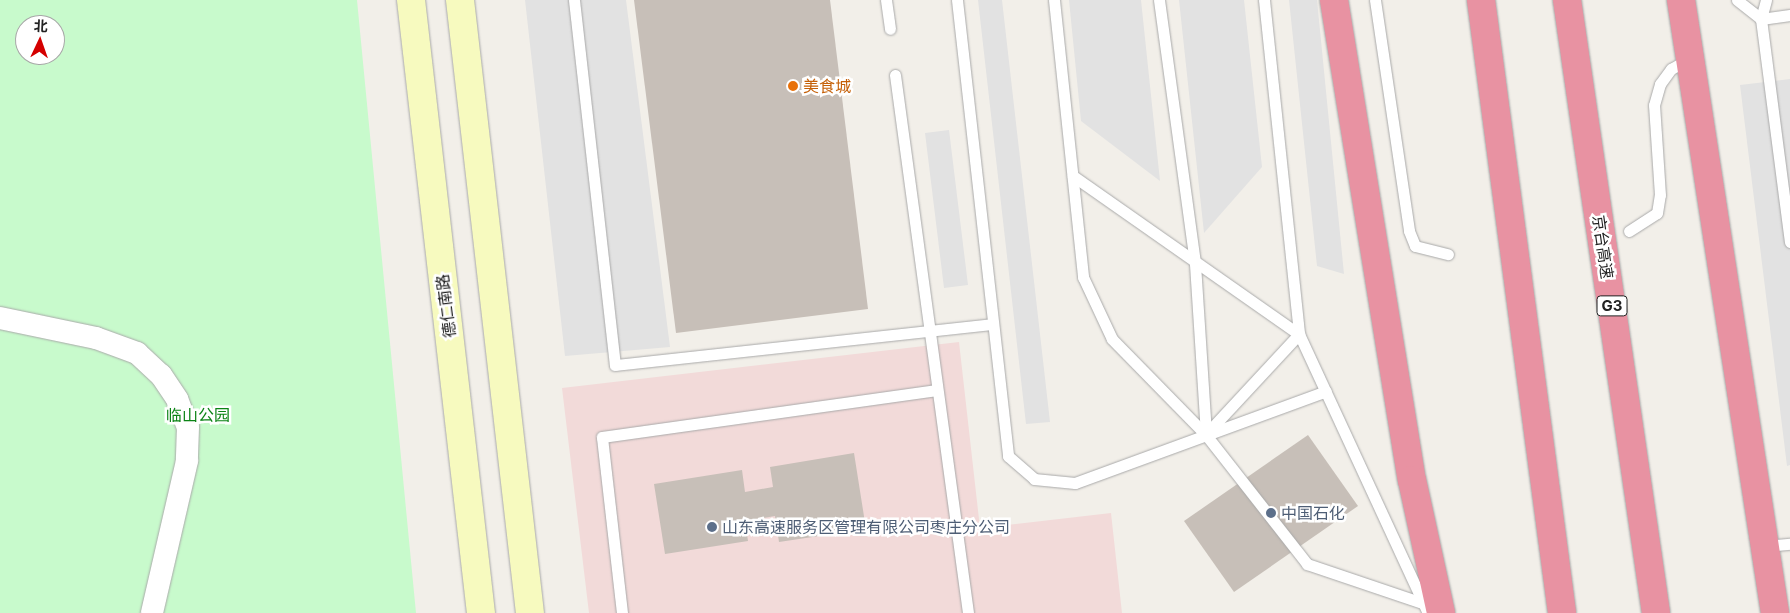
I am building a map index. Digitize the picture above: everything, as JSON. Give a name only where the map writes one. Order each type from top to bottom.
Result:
[{"type":"highway","points":[[1334,0],[1412,480],[1430,610]]},
{"type":"highway","points":[[1481,0],[1562,613]]},
{"type":"highway","name":"京台高速","points":[[1567,0],[1656,613]]},
{"type":"highway","points":[[1681,0],[1777,545],[1775,613]]},
{"type":"main road","name":"德仁南路","points":[[411,0],[481,613]]},
{"type":"main road","points":[[460,0],[530,613]]},
{"type":"street","points":[[0,318],[96,338],[137,354],[162,375],[177,399],[188,427],[187,461],[152,613]]},
{"type":"lane","points":[[574,0],[615,365],[993,324]]},
{"type":"lane","points":[[886,0],[890,28]]},
{"type":"lane","points":[[957,0],[1008,456],[1034,479],[1075,484],[1326,391]]},
{"type":"lane","points":[[1054,0],[1083,277],[1112,339],[1206,435],[1307,564],[1430,610]]},
{"type":"lane","points":[[1159,0],[1195,264],[1206,435]]},
{"type":"lane","points":[[1264,0],[1299,334],[1430,610]]},
{"type":"lane","points":[[1375,0],[1409,231],[1416,246],[1448,254]]},
{"type":"lane","points":[[1737,0],[1761,18],[1790,15]]},
{"type":"lane","points":[[1766,0],[1761,18],[1790,242]]},
{"type":"lane","points":[[1629,231],[1657,213],[1660,195],[1654,105],[1660,84],[1671,69],[1690,58]]},
{"type":"lane","points":[[896,75],[968,613]]},
{"type":"lane","points":[[1073,176],[1195,264],[1299,334]]},
{"type":"lane","points":[[1206,435],[1299,334]]},
{"type":"lane","points":[[622,613],[602,437],[937,390]]},
{"type":"shaded area","points":[[525,0],[626,0],[670,347],[565,356]]},
{"type":"shaded area","points":[[978,0],[1002,0],[1050,422],[1026,424]]},
{"type":"shaded area","points":[[1069,0],[1141,0],[1160,181],[1081,121]]},
{"type":"shaded area","points":[[1179,0],[1244,0],[1262,167],[1204,233]]},
{"type":"shaded area","points":[[1289,0],[1317,0],[1344,274],[1317,266]]},
{"type":"shaded area","points":[[1790,79],[1790,465],[1787,466],[1740,85]]},
{"type":"shaded area","points":[[949,130],[968,285],[944,288],[925,133]]},
{"type":"shaded area","points":[[959,342],[980,528],[1111,513],[1122,613],[589,613],[562,388]]},
{"type":"green space","name":"临山公园","points":[[0,0],[357,0],[416,613],[0,613]]},
{"type":"building","points":[[634,0],[830,0],[868,309],[676,333]]},
{"type":"building","name":"中国石化","points":[[1308,435],[1358,506],[1234,592],[1184,521]]},
{"type":"building","points":[[854,453],[866,529],[779,542],[775,516],[745,521],[748,541],[665,554],[654,484],[742,470],[745,492],[773,487],[770,467]]},
{"type":"place","name":"美食城","points":[[793,86]]},
{"type":"place","name":"中国石化","points":[[1271,513]]},
{"type":"place","name":"山东高速服务区管理有限公司枣庄分公司","points":[[712,527]]}]
